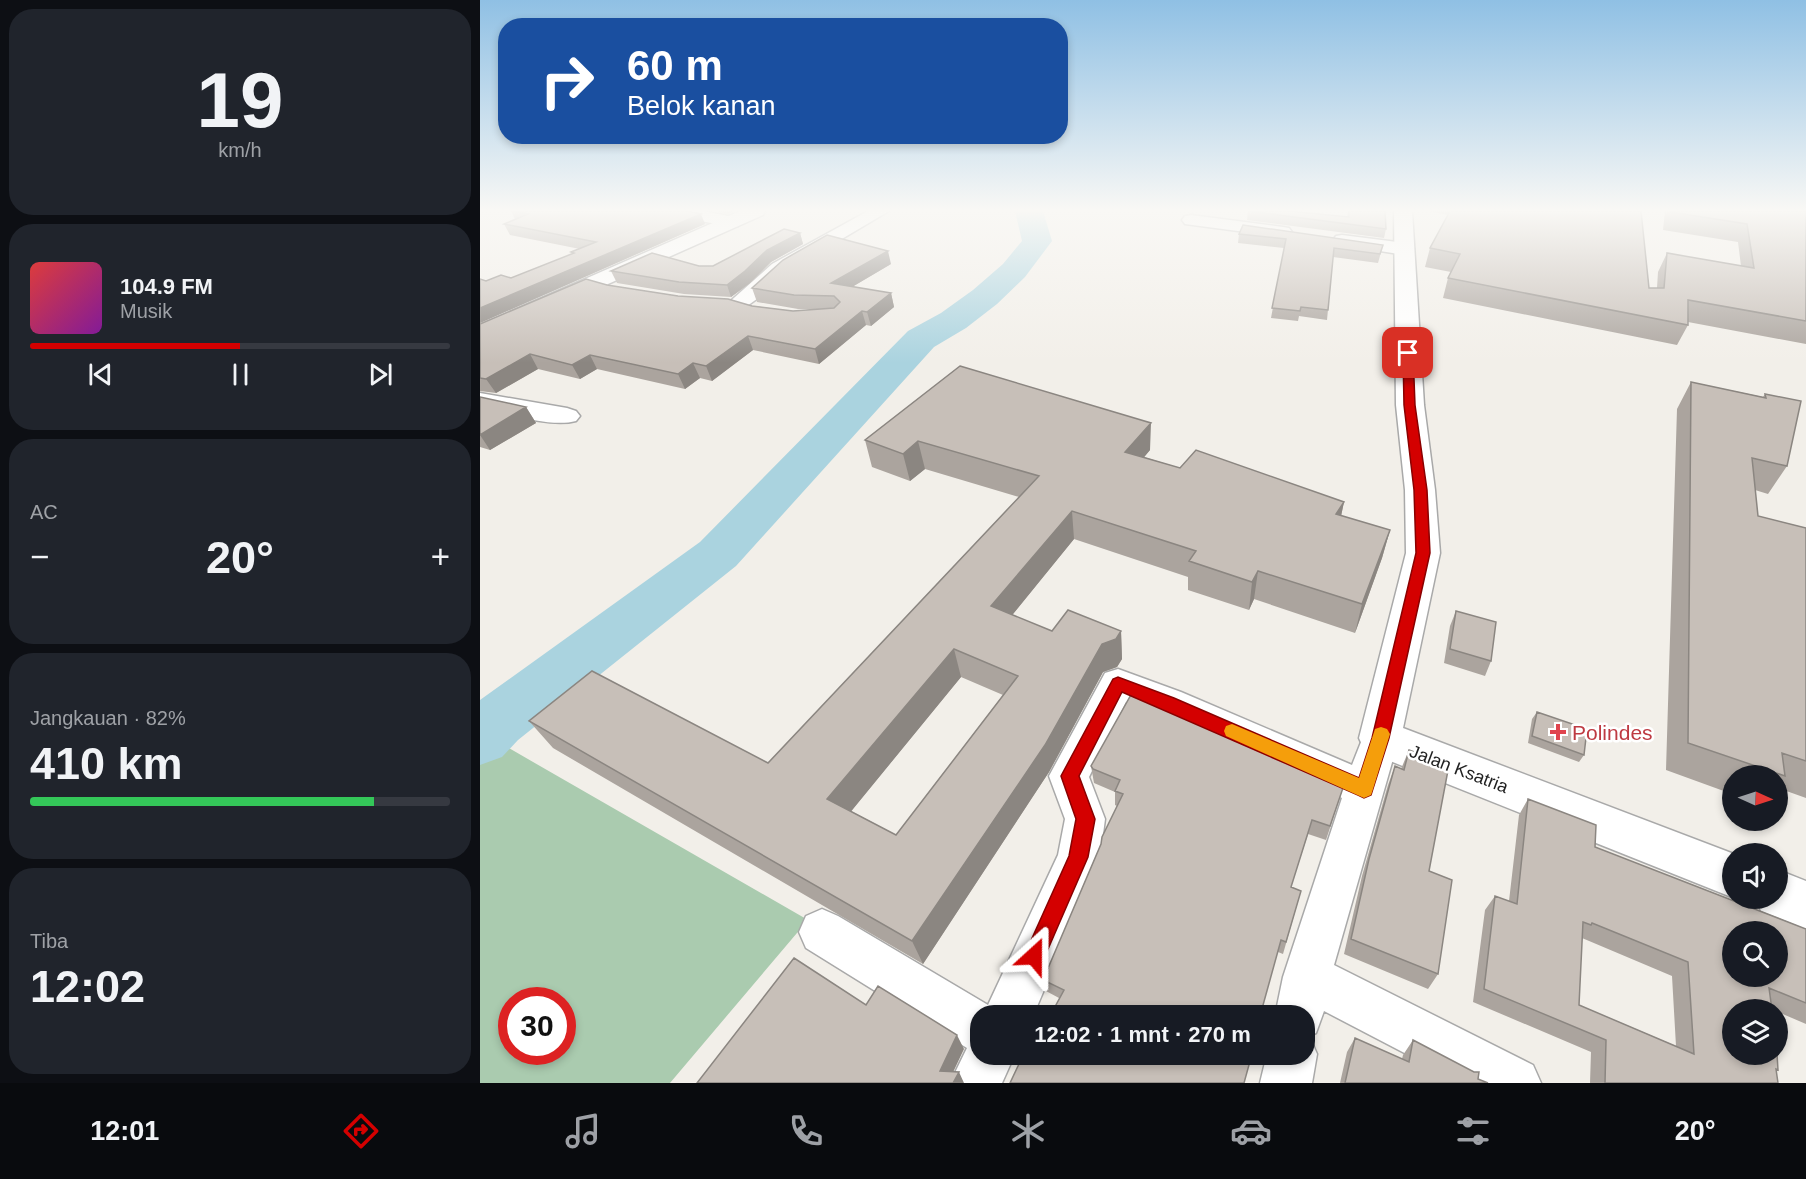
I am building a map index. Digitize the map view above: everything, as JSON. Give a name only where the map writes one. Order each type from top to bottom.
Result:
[{"type":"street","points":[[480,334],[642,262]]},
{"type":"street","points":[[757,312],[726,305],[758,289],[779,268],[791,262]]},
{"type":"street","points":[[1405,262],[1410,405],[1420,490],[1423,553],[1380,738],[1303,996],[1515,1083]]},
{"type":"street","points":[[591,284],[624,293]]},
{"type":"street","points":[[480,400],[567,416]]},
{"type":"street","points":[[1013,1005],[1079,857],[1085,819],[1070,776],[1118,683],[1364,789]]},
{"type":"street","name":"Jalan Ksatria","points":[[1380,738],[1722,872]]},
{"type":"street","points":[[1788,898],[1806,905]]},
{"type":"street","points":[[822,932],[970,1022]]},
{"type":"street","points":[[976,1083],[985,1065]]},
{"type":"street","points":[[1286,1083],[1290,1065]]},
{"type":"green space","points":[[500,743],[808,920],[670,1083],[480,1083],[480,763]]},
{"type":"building","points":[[552,262],[589,262],[480,308],[480,279],[486,281],[501,275],[511,278]]},
{"type":"building","points":[[633,262],[683,262],[699,266],[713,266],[722,262],[755,262],[727,285],[679,282],[611,271]]},
{"type":"building","points":[[781,262],[869,262],[831,283],[891,293],[867,312],[862,311],[815,349],[748,336],[706,366],[693,363],[678,374],[590,355],[572,365],[530,354],[486,379],[480,378],[480,324],[586,279],[607,285],[678,296],[728,299],[752,306],[793,311],[834,308],[840,302],[834,296],[794,295],[752,288]]},
{"type":"building","points":[[1281,262],[1333,262],[1328,310],[1301,307],[1300,311],[1272,308]]},
{"type":"building","points":[[1456,262],[1646,262],[1649,288],[1664,288],[1666,262],[1717,262],[1754,268],[1753,262],[1806,262],[1806,321],[1688,300],[1688,325],[1448,278]]},
{"type":"building","points":[[960,366],[1151,423],[1125,452],[1180,468],[1196,450],[1344,502],[1336,514],[1390,530],[1362,604],[1258,571],[1252,582],[1189,561],[1196,551],[1072,511],[991,606],[1052,631],[1068,610],[1121,631],[1116,639],[1102,644],[1045,745],[912,941],[529,721],[592,671],[768,763],[1039,476],[918,441],[903,454],[865,440]],"holes":[[[954,649],[1018,676],[896,835],[827,799]]]},
{"type":"building","points":[[1691,382],[1766,398],[1765,394],[1801,401],[1787,466],[1752,458],[1758,516],[1806,528],[1806,761],[1782,753],[1784,765],[1753,765],[1688,743]]},
{"type":"building","points":[[480,397],[526,407],[480,435]]},
{"type":"building","points":[[1456,611],[1496,622],[1491,661],[1450,649]]},
{"type":"building","points":[[1132,693],[1344,785],[1330,826],[1312,820],[1291,887],[1301,891],[1286,942],[1281,940],[1263,1005],[1056,1005],[1064,990],[1043,980],[1102,837],[1123,794],[1115,791],[1120,780],[1093,769],[1091,766]]},
{"type":"building","points":[[1537,712],[1587,729],[1584,755],[1532,736]]},
{"type":"building","points":[[1409,750],[1449,765],[1429,871],[1452,880],[1438,974],[1351,939],[1369,859],[1395,766],[1404,770]]},
{"type":"building","points":[[1528,799],[1596,825],[1595,847],[1722,896],[1722,909],[1755,909],[1785,921],[1722,921],[1722,987],[1788,987],[1788,922],[1806,929],[1806,1003],[1769,988],[1770,999],[1722,999],[1722,1065],[1778,1065],[1778,1083],[1605,1083],[1606,1040],[1484,989],[1495,896],[1517,904]],"holes":[[[1583,922],[1591,925],[1592,923],[1688,962],[1694,1054],[1579,1005]]]},
{"type":"building","points":[[794,958],[866,1005],[878,986],[957,1035],[940,1071],[959,1072],[953,1083],[697,1083]]},
{"type":"building","points":[[1355,1038],[1409,1062],[1413,1040],[1474,1072],[1479,1072],[1478,1079],[1488,1083],[1345,1083]]},
{"type":"building","points":[[1019,1065],[1249,1065],[1244,1083],[1010,1083]]},
{"type":"waterway","points":[[480,738],[496,722],[718,554],[921,339],[970,309],[1000,284],[1022,262]]},
{"type":"slow traffic","points":[[1232,731],[1364,789],[1381,734]]},
{"type":"place","name":"Polindes","points":[[1558,732]]},
{"type":"route","points":[[1034,956],[1079,857],[1085,819],[1070,776],[1118,683],[1364,789],[1380,738],[1423,553],[1420,490],[1410,405],[1408,353]]}]
